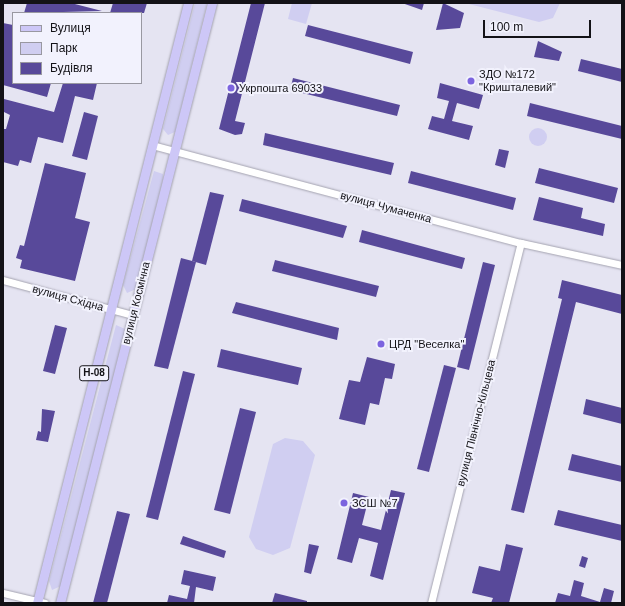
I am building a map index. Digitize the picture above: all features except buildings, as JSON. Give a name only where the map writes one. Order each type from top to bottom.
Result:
[{"type":"main road","name":"вулиця Космічна","points":[[39,602],[110,309],[188,3]]},
{"type":"main road","name":"вулиця Космічна","points":[[60,603],[212,3]]},
{"type":"street","name":"вулиця Чумаченка","points":[[152,145],[521,243],[622,266]]},
{"type":"street","name":"вулиця Північно-Кільцева","points":[[431,603],[521,243]]},
{"type":"street","name":"вулиця Східна","points":[[3,280],[133,315]]},
{"type":"street","points":[[3,593],[39,602]]},
{"type":"green space","points":[[195,3],[207,3],[175,132],[168,135],[163,129]]},
{"type":"green space","points":[[292,3],[312,3],[306,24],[288,19]]},
{"type":"green space","points":[[465,3],[560,3],[553,18],[539,22]]},
{"type":"green space","points":[[538,128],[544,131],[547,137],[544,143],[538,146],[532,143],[529,137],[532,131]]},
{"type":"green space","points":[[154,171],[163,174],[163,179],[136,289],[127,293],[123,285]]},
{"type":"green space","points":[[116,325],[125,329],[61,586],[52,590],[49,581]]},
{"type":"green space","points":[[285,438],[303,441],[315,455],[290,548],[273,555],[256,549],[249,537],[273,444]]},
{"type":"place","name":"ЗДО №172 \"Кришталевий\"","points":[[471,81]]},
{"type":"place","name":"Укрпошта 69033","points":[[231,88]]},
{"type":"place","name":"ЦРД \"Веселка\"","points":[[381,344]]},
{"type":"place","name":"ЗСШ №7","points":[[344,503]]}]
